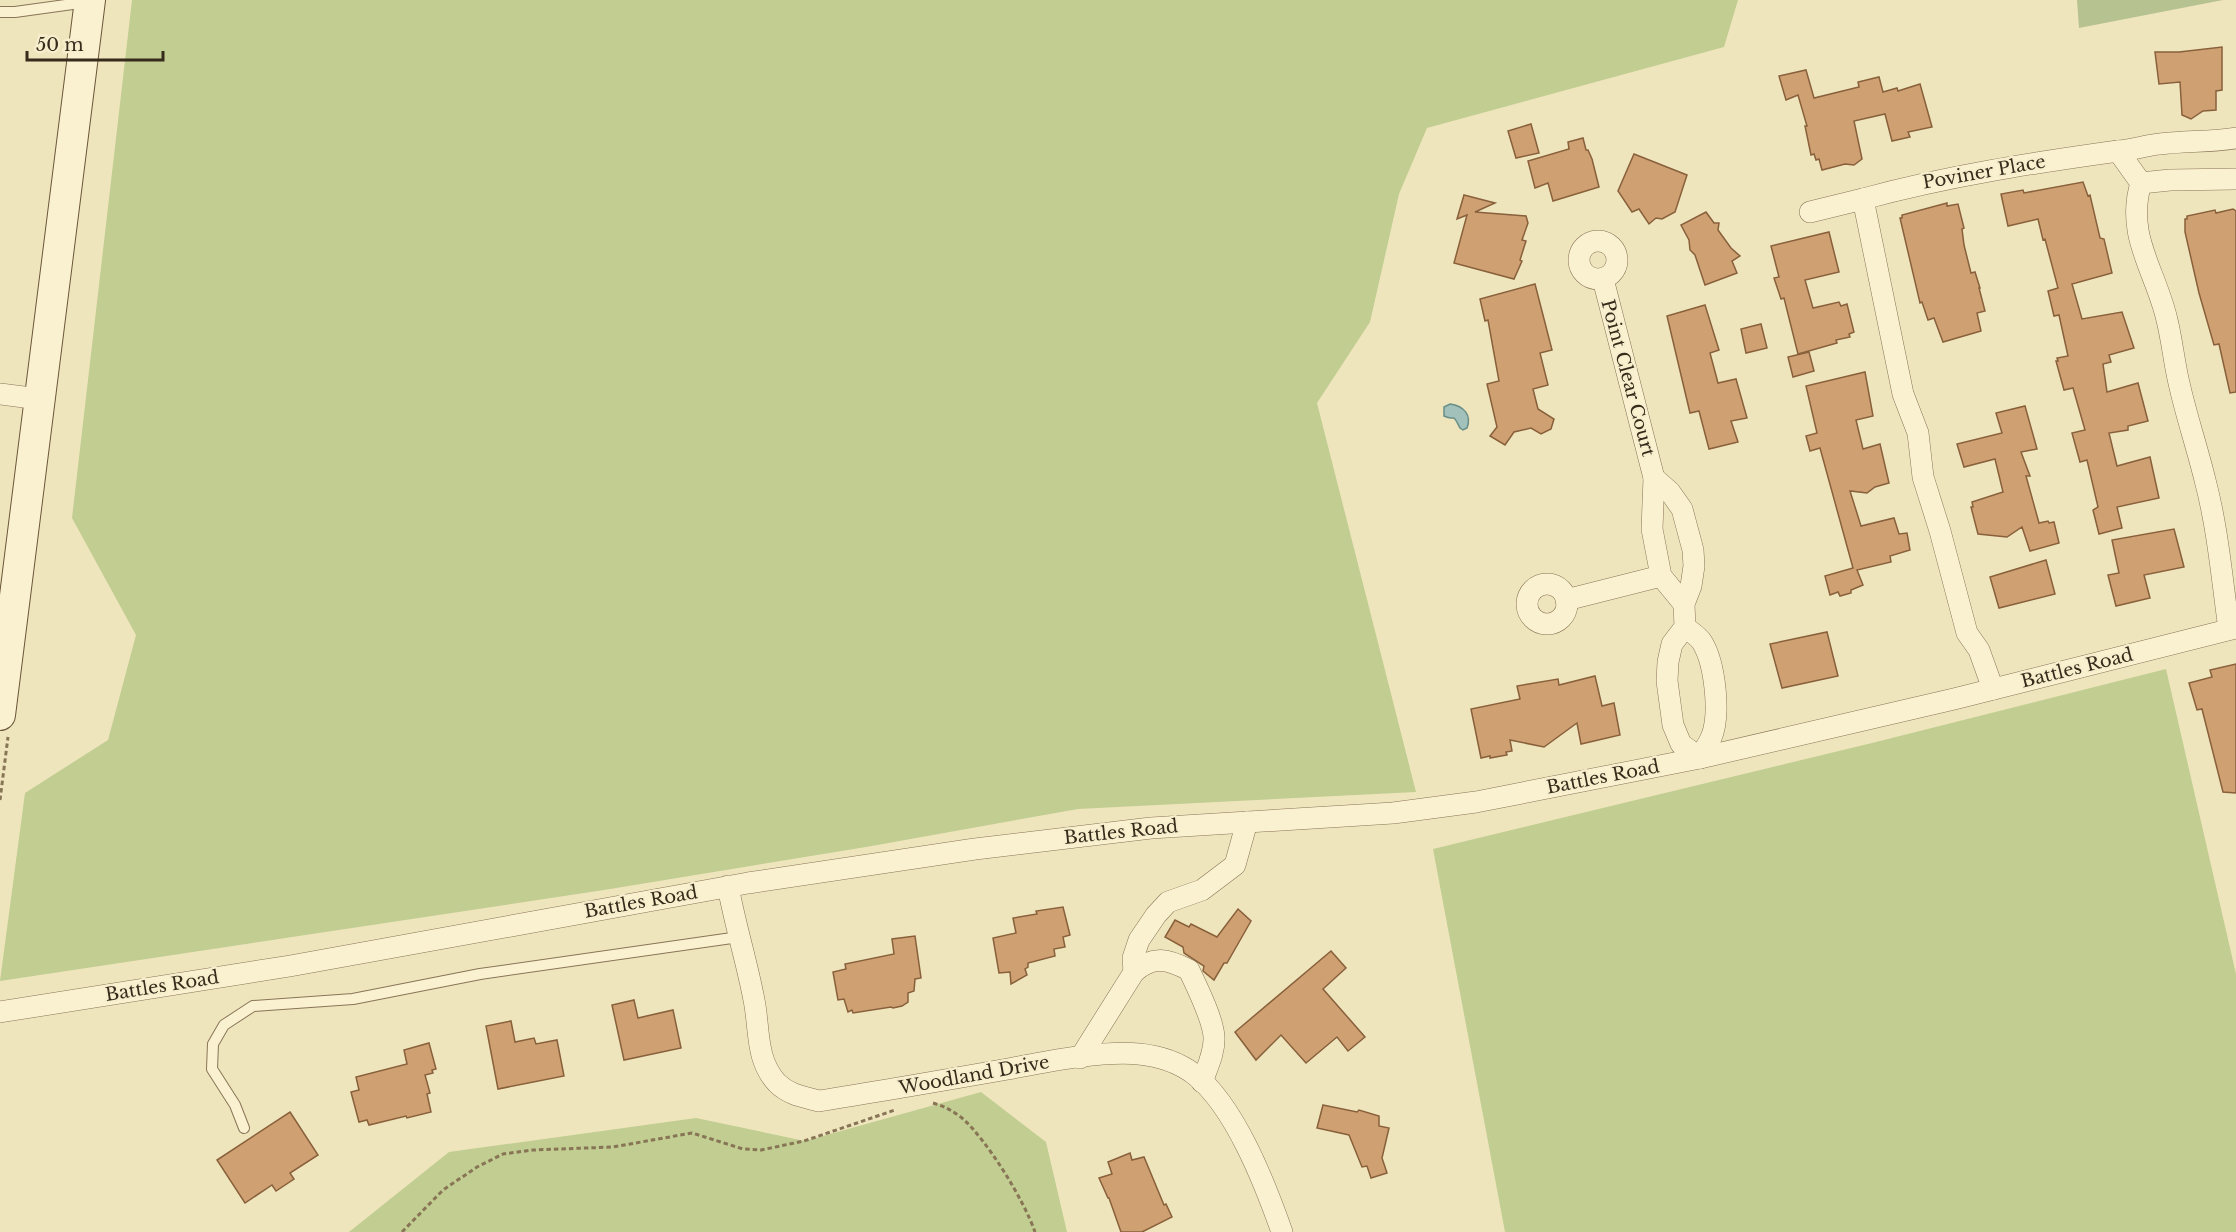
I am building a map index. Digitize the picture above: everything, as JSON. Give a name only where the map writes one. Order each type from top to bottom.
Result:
[{"type":"main road","points":[[0,715],[90,1]]},
{"type":"street","name":"Poviner Place","points":[[1810,212],[1924,183],[2012,166],[2136,150],[2158,144],[2236,138]]},
{"type":"street","points":[[2118,151],[2141,183]]},
{"type":"street","points":[[2141,183],[2236,179]]},
{"type":"street","points":[[2141,183],[2135,202],[2136,223],[2140,242],[2167,320],[2179,383],[2206,482],[2232,628]]},
{"type":"street","points":[[1863,199],[1903,393],[1918,433],[1923,477],[1967,633],[1979,650],[1993,689]]},
{"type":"street","name":"Point Clear Court","points":[[1603,279],[1654,478],[1652,529],[1661,576],[1684,604]]},
{"type":"street","points":[[0,393],[39,399]]},
{"type":"street","name":"Point Clear Court","points":[[1654,478],[1670,492],[1682,509],[1693,550],[1694,567],[1691,586],[1684,604],[1685,627]]},
{"type":"street","points":[[1566,600],[1661,576]]},
{"type":"street","points":[[1685,627],[1701,640],[1708,657],[1714,688],[1716,711],[1712,737],[1700,758],[1681,744],[1672,725],[1667,681],[1668,662],[1672,644],[1685,627]]},
{"type":"street","name":"Battles Road","points":[[0,1012],[290,966],[728,886],[975,849],[1151,828],[1393,813],[1476,802],[1700,758],[1993,689],[2232,628]]},
{"type":"street","points":[[1134,972],[1133,958],[1139,940],[1156,915],[1168,902],[1203,890],[1235,865],[1247,822]]},
{"type":"street","name":"Woodland Drive","points":[[728,886],[755,1001],[759,1044],[765,1066],[778,1083],[794,1095],[819,1101],[1080,1058],[1137,1053],[1157,1057],[1177,1064],[1195,1075],[1224,1106],[1262,1182],[1282,1232]]},
{"type":"street","points":[[1080,1058],[1134,972],[1144,963],[1161,960],[1176,963],[1189,970],[1209,1018],[1214,1037],[1210,1060],[1202,1082]]},
{"type":"lane","points":[[0,12],[15,12],[90,1]]},
{"type":"lane","points":[[244,1128],[235,1105],[212,1069],[213,1044],[224,1024],[253,1006],[353,999],[480,974],[739,938]]},
{"type":"path","points":[[931,1102],[945,1106],[963,1119],[982,1142],[1007,1178],[1035,1232]]},
{"type":"path","points":[[402,1232],[443,1190],[477,1167],[503,1154],[533,1150],[613,1148],[692,1133],[743,1149],[761,1150],[804,1141],[901,1108]]},
{"type":"green space","points":[[132,0],[1738,0],[1724,47],[1427,128],[1399,194],[1370,322],[1317,403],[1416,792],[1078,809],[604,890],[0,981],[25,793],[108,740],[136,635],[72,518]]},
{"type":"green space","points":[[2077,0],[2223,0],[2079,28]]},
{"type":"green space","points":[[2166,669],[2236,974],[2236,1232],[1505,1232],[1433,849]]},
{"type":"green space","points":[[981,1092],[1046,1142],[1067,1232],[349,1232],[449,1152],[696,1118],[805,1141]]},
{"type":"water","points":[[1450,404],[1466,412],[1468,415],[1467,428],[1463,430],[1454,418],[1444,416],[1444,407]]},
{"type":"building","points":[[2222,47],[2222,90],[2216,91],[2216,110],[2203,111],[2191,119],[2182,115],[2180,82],[2159,84],[2155,52]]},
{"type":"building","points":[[1806,70],[1814,98],[1859,87],[1858,82],[1879,77],[1883,92],[1897,88],[1898,91],[1920,84],[1932,127],[1908,132],[1910,137],[1892,141],[1885,114],[1854,121],[1862,159],[1854,165],[1845,164],[1822,170],[1819,159],[1816,160],[1814,154],[1811,155],[1805,126],[1807,126],[1798,95],[1786,100],[1779,76]]},
{"type":"building","points":[[1531,124],[1539,153],[1516,158],[1508,131]]},
{"type":"building","points":[[1583,138],[1586,150],[1592,159],[1599,187],[1553,201],[1548,183],[1535,188],[1528,161],[1569,149],[1568,142]]},
{"type":"building","points":[[1634,154],[1687,175],[1675,212],[1662,219],[1656,218],[1649,224],[1639,209],[1632,212],[1618,191]]},
{"type":"building","points":[[2083,182],[2088,196],[2090,195],[2100,238],[2104,239],[2112,273],[2072,284],[2082,319],[2122,312],[2134,348],[2109,355],[2111,362],[2103,364],[2107,392],[2138,383],[2148,421],[2128,426],[2128,430],[2109,433],[2117,466],[2150,457],[2159,498],[2117,507],[2122,528],[2099,534],[2093,510],[2098,507],[2087,460],[2080,462],[2072,433],[2085,430],[2073,388],[2064,390],[2056,361],[2058,361],[2057,358],[2068,356],[2059,315],[2054,316],[2048,291],[2058,288],[2045,239],[2043,240],[2038,219],[2008,226],[2001,194],[2023,190],[2024,193]]},
{"type":"building","points":[[1464,195],[1495,203],[1475,212],[1526,216],[1528,223],[1522,240],[1526,241],[1520,260],[1522,261],[1514,279],[1454,263],[1467,215],[1457,219]]},
{"type":"building","points":[[1947,203],[1947,206],[1958,204],[1971,273],[1975,272],[1985,311],[1977,313],[1981,331],[1943,342],[1934,318],[1928,320],[1922,302],[1920,303],[1900,218],[1902,215]]},
{"type":"building","points":[[2233,209],[2236,211],[2236,392],[2230,393],[2219,344],[2214,345],[2199,293],[2185,232],[2185,219],[2187,216],[2215,210],[2216,213]]},
{"type":"building","points":[[1706,212],[1714,223],[1719,223],[1718,230],[1740,256],[1732,261],[1737,273],[1705,285],[1695,255],[1690,250],[1689,240],[1681,225]]},
{"type":"building","points":[[1829,232],[1839,272],[1805,280],[1813,308],[1839,302],[1841,306],[1847,304],[1854,332],[1849,334],[1850,337],[1836,340],[1837,343],[1798,354],[1784,298],[1781,299],[1774,278],[1779,277],[1771,246]]},
{"type":"building","points":[[1535,284],[1552,350],[1540,353],[1548,385],[1533,389],[1538,409],[1554,419],[1551,429],[1541,434],[1531,428],[1514,432],[1505,445],[1490,436],[1497,427],[1487,384],[1499,381],[1488,320],[1485,321],[1480,299]]},
{"type":"building","points":[[1705,305],[1719,350],[1710,353],[1718,383],[1736,379],[1747,418],[1731,421],[1738,442],[1709,449],[1699,411],[1690,413],[1667,316]]},
{"type":"building","points":[[1761,324],[1767,348],[1746,353],[1741,329]]},
{"type":"building","points":[[1809,352],[1814,371],[1793,377],[1788,357]]},
{"type":"building","points":[[1865,372],[1873,416],[1856,420],[1863,449],[1880,444],[1889,483],[1875,487],[1867,493],[1850,491],[1861,526],[1894,518],[1899,534],[1907,533],[1910,550],[1890,556],[1891,562],[1857,570],[1863,585],[1851,590],[1851,593],[1840,596],[1838,592],[1830,595],[1825,576],[1853,568],[1820,448],[1810,451],[1806,436],[1817,433],[1806,386]]},
{"type":"building","points":[[2025,406],[2037,449],[2021,452],[2030,476],[2026,476],[2039,523],[2054,522],[2059,543],[2030,551],[2022,527],[2007,537],[1978,534],[1971,507],[1973,507],[1972,502],[2003,492],[1995,459],[1964,467],[1957,444],[2002,433],[1996,413]]},
{"type":"building","points":[[2174,529],[2184,567],[2144,575],[2150,598],[2116,606],[2108,575],[2119,573],[2112,540]]},
{"type":"building","points":[[2046,560],[2055,594],[1999,608],[1990,577]]},
{"type":"building","points":[[1827,632],[1838,676],[1782,688],[1770,644]]},
{"type":"building","points":[[2236,664],[2236,793],[2223,792],[2202,709],[2197,710],[2189,683],[2212,677],[2210,670]]},
{"type":"building","points":[[1595,676],[1602,706],[1614,703],[1620,735],[1581,744],[1577,723],[1544,747],[1510,740],[1512,751],[1506,752],[1507,755],[1481,758],[1471,709],[1520,699],[1517,686],[1558,679],[1559,685]]},
{"type":"building","points":[[1063,907],[1070,935],[1063,937],[1065,947],[1054,949],[1055,956],[1028,963],[1025,969],[1027,975],[1011,984],[1010,972],[999,973],[993,938],[1016,933],[1013,918],[1037,914],[1036,911]]},
{"type":"building","points":[[1238,909],[1251,921],[1227,963],[1224,963],[1214,980],[1203,971],[1204,966],[1184,953],[1183,947],[1165,937],[1175,920],[1189,927],[1191,924],[1217,937]]},
{"type":"building","points":[[915,936],[921,978],[915,979],[914,991],[908,993],[908,1002],[893,1008],[848,1012],[844,999],[838,1000],[833,972],[846,969],[845,964],[894,954],[892,939]]},
{"type":"building","points":[[1331,951],[1346,968],[1323,989],[1365,1037],[1348,1051],[1337,1037],[1306,1063],[1281,1035],[1256,1060],[1235,1032]]},
{"type":"building","points":[[634,1000],[638,1018],[673,1010],[681,1048],[624,1060],[612,1005]]},
{"type":"building","points":[[511,1021],[515,1042],[534,1038],[536,1044],[557,1040],[564,1076],[498,1089],[486,1026]]},
{"type":"building","points":[[429,1043],[436,1069],[432,1070],[433,1073],[425,1075],[430,1093],[427,1094],[431,1112],[369,1125],[367,1120],[359,1122],[351,1092],[359,1090],[356,1077],[407,1064],[404,1050]]},
{"type":"building","points":[[1323,1105],[1357,1112],[1359,1110],[1379,1116],[1379,1126],[1389,1128],[1382,1158],[1387,1173],[1371,1178],[1367,1166],[1362,1167],[1349,1135],[1317,1128]]},
{"type":"building","points":[[290,1112],[318,1155],[290,1173],[294,1179],[276,1191],[272,1185],[245,1203],[217,1160]]},
{"type":"building","points":[[1130,1153],[1132,1160],[1144,1157],[1164,1205],[1166,1204],[1172,1217],[1142,1232],[1121,1232],[1099,1178],[1112,1174],[1108,1162]]}]
